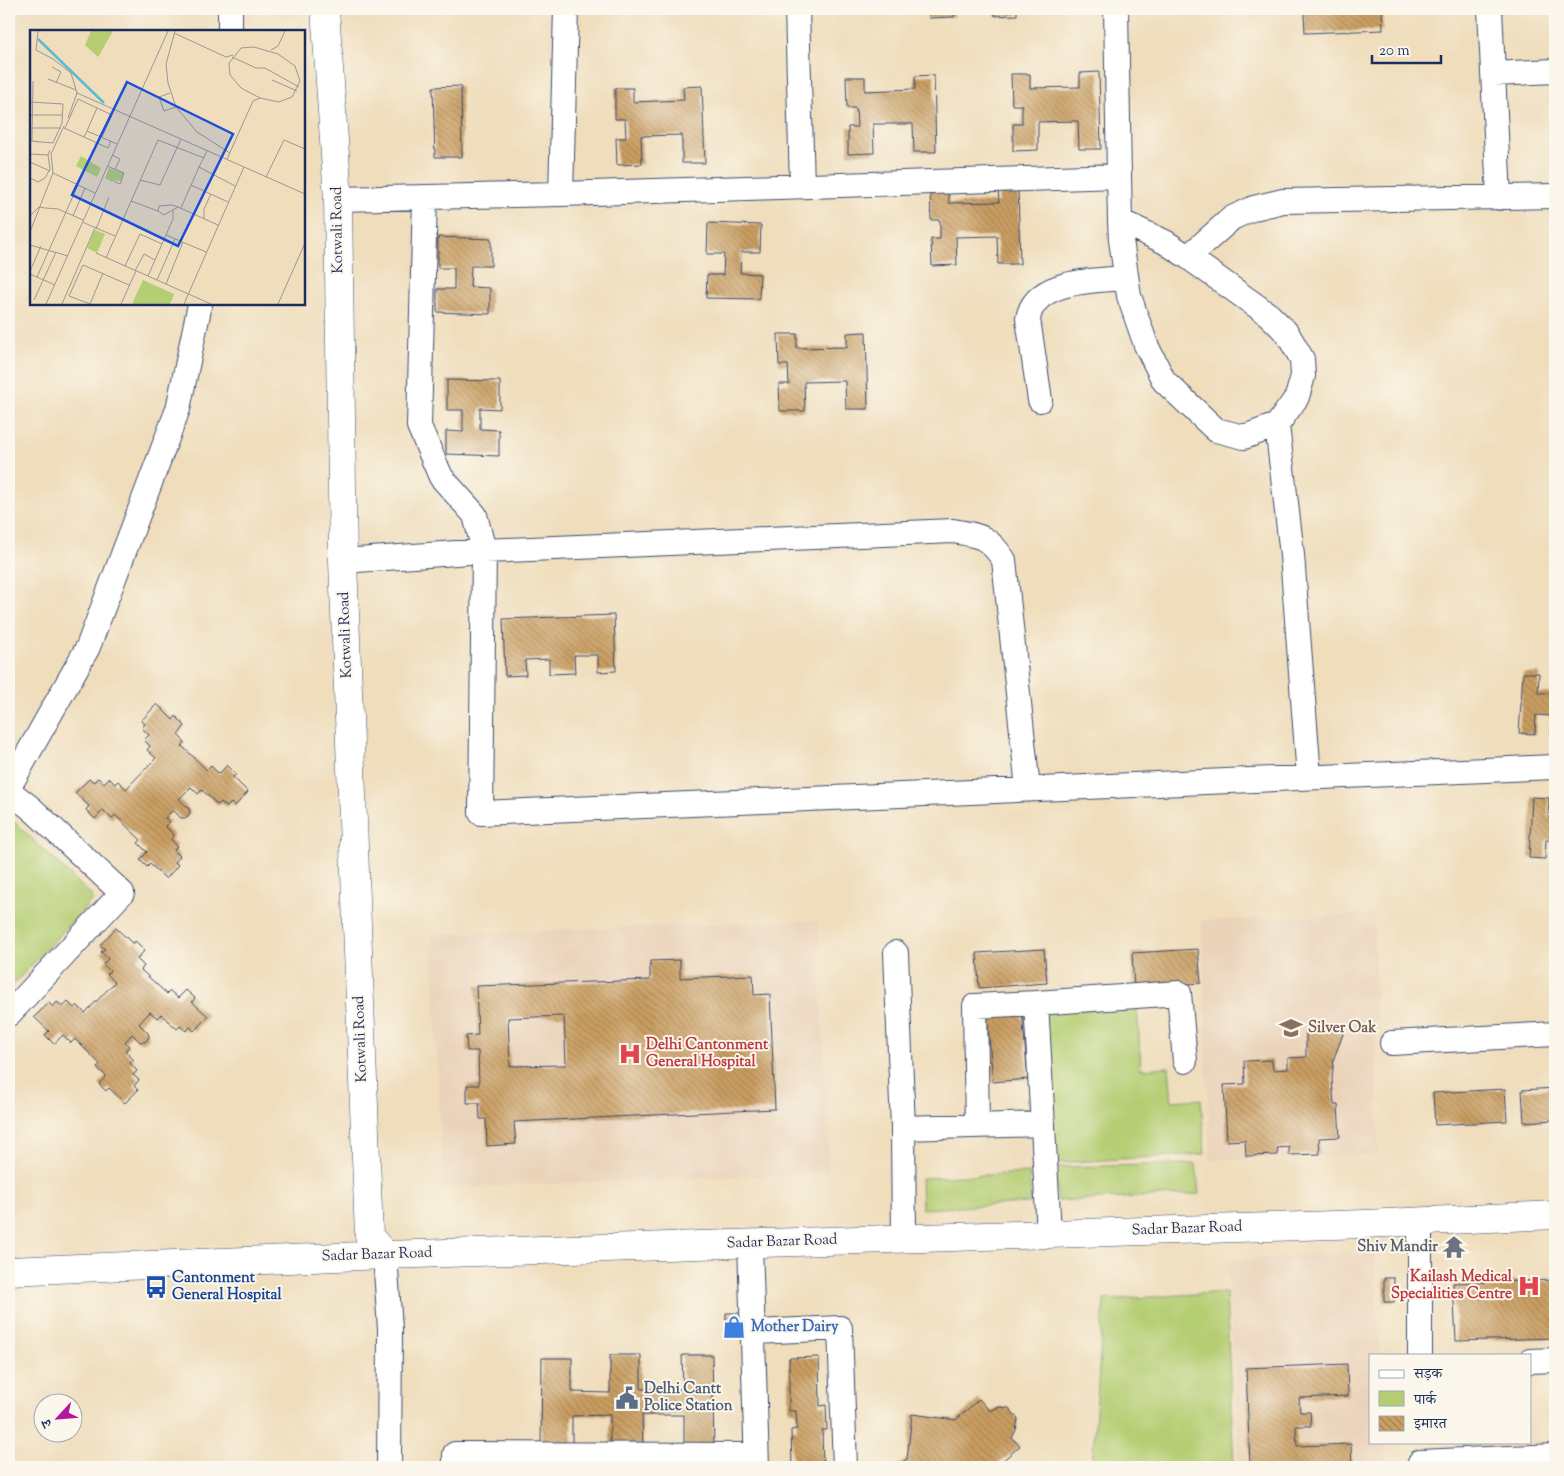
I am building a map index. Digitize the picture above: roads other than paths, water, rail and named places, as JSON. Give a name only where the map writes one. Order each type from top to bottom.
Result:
[{"type":"street","points":[[230,9],[230,30]]},
{"type":"street","name":"Kotwali Road","points":[[325,9],[338,199],[344,561],[369,1236],[385,1255]]},
{"type":"street","points":[[561,194],[566,9]]},
{"type":"street","points":[[797,9],[802,186]]},
{"type":"street","points":[[1116,9],[1120,221],[1129,296],[1164,381],[1186,404],[1216,430],[1244,437],[1277,425],[1297,397],[1303,376],[1302,359],[1287,334],[1269,315],[1188,257],[1165,242],[1120,221]]},
{"type":"street","points":[[1490,9],[1499,198]]},
{"type":"street","points":[[1493,74],[1555,71]]},
{"type":"street","points":[[338,199],[561,194],[1119,176]]},
{"type":"street","points":[[1188,257],[1232,218],[1254,208],[1283,201],[1555,196]]},
{"type":"street","points":[[425,197],[419,426],[441,477],[476,515],[484,551],[481,812],[1555,767]]},
{"type":"street","points":[[1040,400],[1028,319],[1029,308],[1034,301],[1046,293],[1062,286],[1126,278]]},
{"type":"street","points":[[9,787],[88,647],[178,409],[200,305]]},
{"type":"street","points":[[1277,425],[1292,564],[1309,777]]},
{"type":"street","points":[[344,561],[484,551],[953,531],[978,536],[992,543],[1004,560],[1028,789]]},
{"type":"street","points":[[9,791],[32,809],[122,893],[9,1014]]},
{"type":"street","points":[[896,953],[904,1238]]},
{"type":"street","points":[[977,1126],[975,1006],[1179,993],[1185,1061]]},
{"type":"street","points":[[1036,1003],[1048,1233]]},
{"type":"street","points":[[1392,1043],[1555,1034]]},
{"type":"street","points":[[902,1128],[1043,1124]]},
{"type":"street","name":"Sadar Bazar Road","points":[[9,1271],[385,1255],[1420,1222],[1555,1215]]},
{"type":"street","points":[[1420,1222],[1420,1354]]},
{"type":"street","points":[[455,1467],[455,1454],[757,1461],[750,1243]]},
{"type":"street","points":[[385,1255],[390,1329],[389,1467]]},
{"type":"street","points":[[754,1332],[840,1328],[845,1467]]},
{"type":"street","points":[[1532,1361],[1555,1360]]},
{"type":"street","points":[[1420,1457],[1555,1456]]},
{"type":"place","name":"Silver Oak","points":[[1291,1028]]},
{"type":"place","name":"Delhi Cantonment General Hospital","points":[[630,1054]]},
{"type":"place","name":"Shiv Mandir","points":[[1454,1247]]},
{"type":"place","name":"Kailash Medical Specialities Centre","points":[[1529,1286]]},
{"type":"place","name":"Cantonment General Hospital","points":[[156,1287]]},
{"type":"place","name":"Mother Dairy","points":[[734,1327]]},
{"type":"place","name":"Delhi Cantt Police Station","points":[[627,1398]]}]
